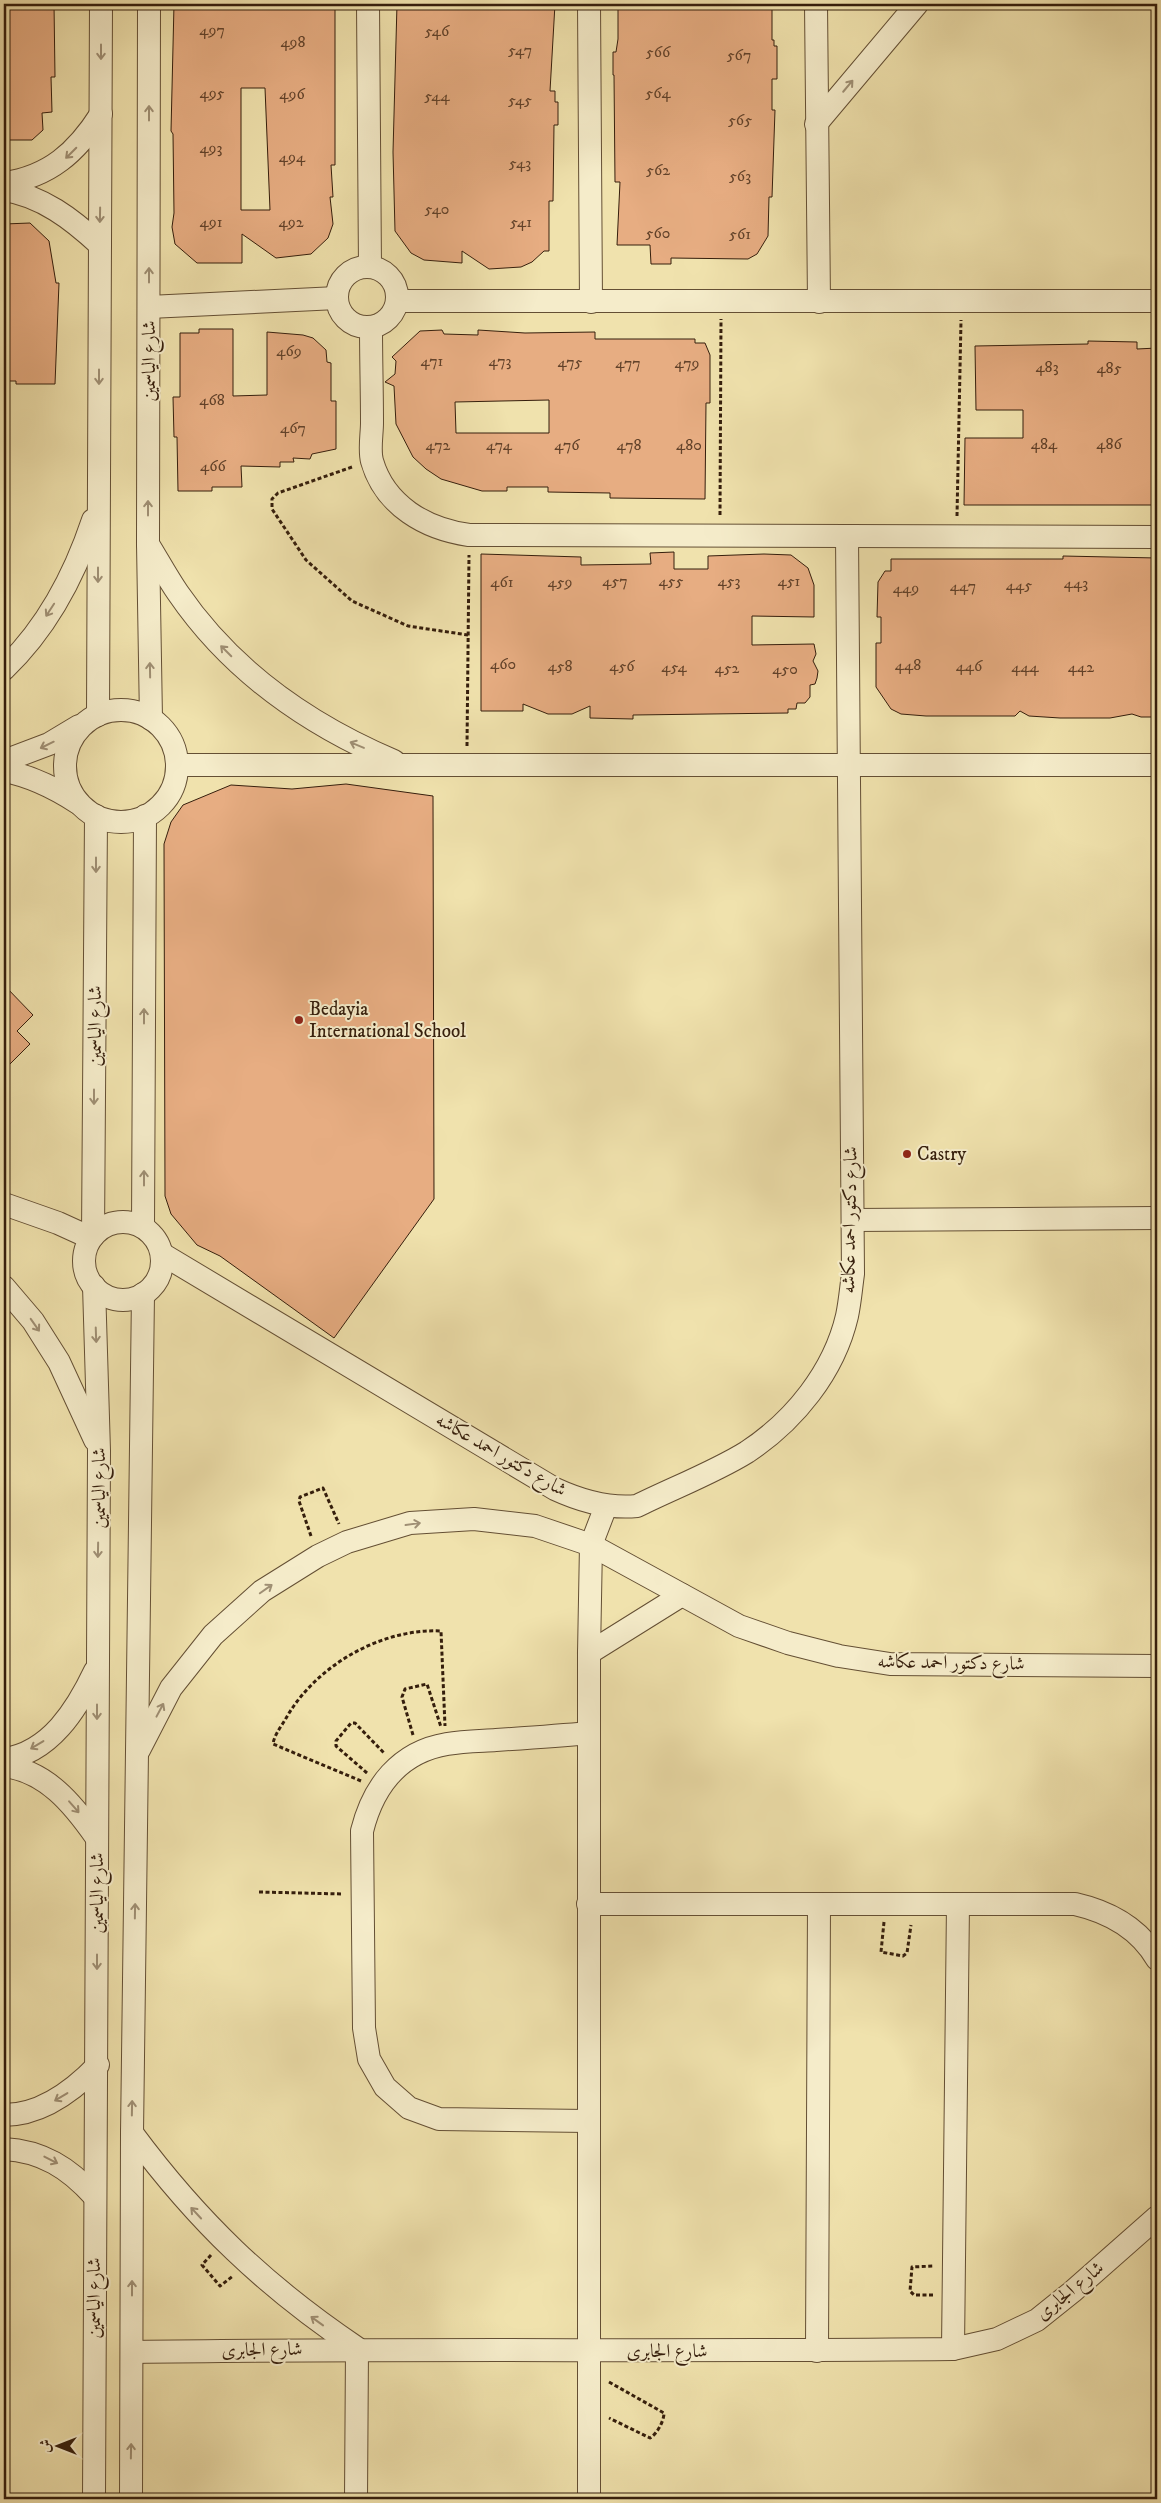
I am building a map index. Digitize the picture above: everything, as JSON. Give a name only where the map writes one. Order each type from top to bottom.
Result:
[{"type":"street","points":[[90,812],[70,787],[65,764],[68,748],[76,734],[92,718],[99,502],[101,4]]},
{"type":"street","name":"شارع الياسمين","points":[[149,4],[148,544],[151,719]]},
{"type":"street","points":[[368,4],[370,267]]},
{"type":"street","points":[[589,4],[591,302]]},
{"type":"street","points":[[816,4],[819,302]]},
{"type":"street","points":[[816,124],[918,4]]},
{"type":"street","points":[[4,183],[39,175],[65,159],[86,138],[101,114]]},
{"type":"street","points":[[4,190],[15,191],[46,204],[75,222],[100,245]]},
{"type":"street","points":[[362,267],[370,267],[378,268],[391,278],[397,293],[397,301],[389,318],[371,327],[352,323],[344,317],[339,308],[337,298],[341,282],[346,274],[362,267]]},
{"type":"street","points":[[149,307],[337,298]]},
{"type":"street","points":[[397,301],[1157,301]]},
{"type":"street","points":[[371,327],[372,460],[383,484],[400,506],[421,522],[446,532],[469,535],[1157,537]]},
{"type":"street","points":[[4,669],[39,628],[64,589],[84,547],[99,502]]},
{"type":"street","name":"شارع دكتور احمد عكاشه","points":[[162,1254],[555,1489],[606,1506],[637,1506],[746,1452],[780,1426],[809,1394],[832,1358],[846,1317],[853,1274],[847,536]]},
{"type":"street","points":[[148,544],[178,593],[214,638],[254,678],[300,713],[349,742],[402,764]]},
{"type":"street","points":[[4,761],[49,744],[92,718],[125,710],[139,712],[162,728],[170,738],[177,765],[171,789],[165,800],[145,816],[121,822],[90,812],[54,788],[18,773],[4,771]]},
{"type":"street","points":[[177,765],[1157,765]]},
{"type":"street","name":"شارع الياسمين","points":[[90,812],[92,1237]]},
{"type":"street","points":[[143,1227],[145,816]]},
{"type":"street","points":[[4,1204],[58,1222],[92,1237]]},
{"type":"street","points":[[853,1220],[1157,1218]]},
{"type":"street","points":[[112,1223],[133,1223],[143,1227],[156,1238],[162,1254],[160,1273],[156,1282],[143,1294],[133,1298],[117,1299],[102,1293],[88,1278],[85,1263],[87,1248],[92,1237],[112,1223]]},
{"type":"street","name":"شارع الياسمين","points":[[94,1286],[99,1451],[96,1836],[98,2065],[94,2196],[94,2499]]},
{"type":"street","points":[[4,1287],[33,1321],[59,1362],[99,1451]]},
{"type":"street","name":"شارع الياسمين","points":[[131,2499],[133,2352],[132,2133],[143,1294]]},
{"type":"street","points":[[589,2499],[589,1653],[591,1545],[606,1506]]},
{"type":"street","name":"شارع دكتور احمد عكاشه","points":[[137,1753],[171,1688],[213,1635],[262,1591],[318,1556],[347,1542],[410,1523],[474,1519],[535,1526],[591,1545],[739,1626],[788,1643],[839,1656],[890,1664],[1151,1664]]},
{"type":"street","points":[[589,1653],[682,1595]]},
{"type":"street","points":[[4,1759],[39,1745],[65,1724],[83,1697],[97,1666]]},
{"type":"street","points":[[588,1733],[446,1744],[418,1753],[397,1767],[380,1786],[368,1808],[362,1831],[364,2028],[369,2060],[385,2087],[409,2108],[439,2119],[588,2121]]},
{"type":"street","points":[[4,1766],[46,1781],[74,1805],[96,1836]]},
{"type":"street","points":[[588,1904],[1075,1904],[1095,1908],[1130,1927],[1144,1941],[1157,1959]]},
{"type":"street","points":[[817,2351],[819,1904]]},
{"type":"street","points":[[953,2349],[958,1904]]},
{"type":"street","points":[[4,2115],[16,2115],[39,2108],[61,2097],[81,2083],[98,2065]]},
{"type":"street","points":[[132,2133],[185,2201],[224,2243],[289,2300],[357,2348],[356,2499]]},
{"type":"street","points":[[4,2149],[21,2150],[35,2154],[62,2166],[94,2196]]},
{"type":"street","name":"شارع الجابرى","points":[[133,2352],[357,2348],[589,2361],[817,2351],[953,2349],[997,2339],[1037,2320],[1072,2292],[1157,2217]]},
{"type":"path","points":[[957,536],[961,301]]},
{"type":"path","points":[[719,536],[721,302]]},
{"type":"path","points":[[372,460],[278,493],[272,499],[272,509],[306,560],[352,601],[408,626],[468,635]]},
{"type":"path","points":[[467,764],[469,535]]},
{"type":"path","points":[[318,1556],[299,1501],[300,1497],[323,1488],[347,1542]]},
{"type":"path","points":[[380,1786],[273,1744],[290,1710],[313,1683],[340,1661],[370,1645],[404,1635],[441,1631],[446,1744]]},
{"type":"path","points":[[418,1753],[402,1698],[406,1689],[427,1684],[446,1744]]},
{"type":"path","points":[[380,1786],[336,1746],[336,1741],[350,1723],[355,1723],[397,1767]]},
{"type":"path","points":[[259,1892],[363,1895]]},
{"type":"path","points":[[886,1904],[881,1952],[903,1956],[907,1953],[913,1904]]},
{"type":"path","points":[[224,2243],[202,2265],[216,2284],[224,2285],[246,2264]]},
{"type":"path","points":[[954,2266],[912,2268],[910,2291],[914,2295],[954,2295]]},
{"type":"path","points":[[589,2361],[660,2409],[664,2413],[664,2418],[654,2436],[650,2438],[589,2408]]},
{"type":"building","points":[[4,4],[54,4],[55,77],[51,77],[52,112],[42,113],[43,130],[32,140],[4,140]]},
{"type":"building","points":[[174,4],[335,4],[335,165],[331,165],[333,197],[330,197],[333,224],[328,238],[311,254],[276,258],[242,234],[242,263],[197,263],[175,244],[172,227],[174,213],[173,134],[171,131]],"holes":[[[241,88],[265,88],[270,210],[241,210]]]},
{"type":"building","points":[[397,4],[555,4],[550,91],[555,91],[555,102],[558,102],[558,125],[554,125],[553,201],[549,201],[549,251],[544,251],[532,262],[521,267],[489,269],[462,251],[462,263],[424,260],[411,253],[395,231],[393,152]]},
{"type":"building","points":[[618,4],[772,4],[772,40],[774,40],[774,46],[777,46],[777,79],[772,79],[772,110],[775,110],[772,197],[769,197],[768,236],[757,254],[748,259],[671,258],[671,264],[651,264],[650,245],[617,245],[620,182],[615,182],[613,52],[616,52],[618,39]]},
{"type":"building","points":[[30,223],[49,241],[56,283],[59,283],[55,384],[16,384],[16,381],[4,381],[4,224]]},
{"type":"building","points":[[199,329],[233,329],[233,396],[267,395],[267,332],[303,335],[313,338],[326,350],[327,362],[331,363],[331,401],[336,401],[336,449],[312,454],[310,459],[293,458],[294,462],[280,462],[280,467],[241,466],[242,487],[212,487],[212,491],[178,491],[177,437],[174,437],[173,397],[180,397],[180,333],[199,333]]},
{"type":"building","points":[[442,330],[444,334],[478,335],[478,330],[525,333],[595,332],[595,339],[695,339],[695,343],[705,343],[710,355],[710,403],[706,403],[705,499],[610,498],[610,493],[548,492],[548,487],[507,487],[507,491],[482,491],[441,479],[413,457],[396,424],[394,386],[385,382],[395,374],[396,361],[392,357],[420,331]],"holes":[[[549,400],[549,433],[456,433],[455,402]]]},
{"type":"building","points":[[1088,341],[1137,342],[1137,349],[1157,348],[1157,505],[964,505],[965,438],[1023,438],[1023,410],[976,410],[975,346],[1088,344]]},
{"type":"building","points":[[674,552],[674,569],[708,569],[708,556],[764,554],[791,555],[808,568],[814,585],[814,617],[752,616],[752,645],[814,644],[816,654],[813,661],[818,671],[817,678],[815,684],[810,685],[810,697],[805,703],[797,703],[796,709],[788,709],[788,713],[633,715],[633,719],[590,718],[590,706],[572,714],[548,714],[523,704],[523,711],[481,711],[481,554],[581,557],[581,565],[651,564],[650,553]]},
{"type":"building","points":[[1063,556],[1157,558],[1157,624],[1154,624],[1154,717],[1141,717],[1132,714],[1110,718],[1060,718],[1029,716],[1020,711],[1015,716],[926,716],[901,714],[891,709],[876,687],[876,643],[881,643],[881,617],[877,617],[878,582],[885,571],[891,571],[891,559],[1063,559]]},
{"type":"building","name":"Bedayia International School","points":[[346,784],[433,796],[434,1199],[334,1338],[220,1256],[197,1245],[171,1214],[165,1196],[164,844],[171,822],[183,805],[231,785],[292,789]]},
{"type":"building","points":[[4,985],[33,1015],[17,1031],[30,1044],[4,1070]]},
{"type":"place","name":"Bedayia International School","points":[[299,1020]]},
{"type":"place","name":"Castry","points":[[907,1154]]}]
